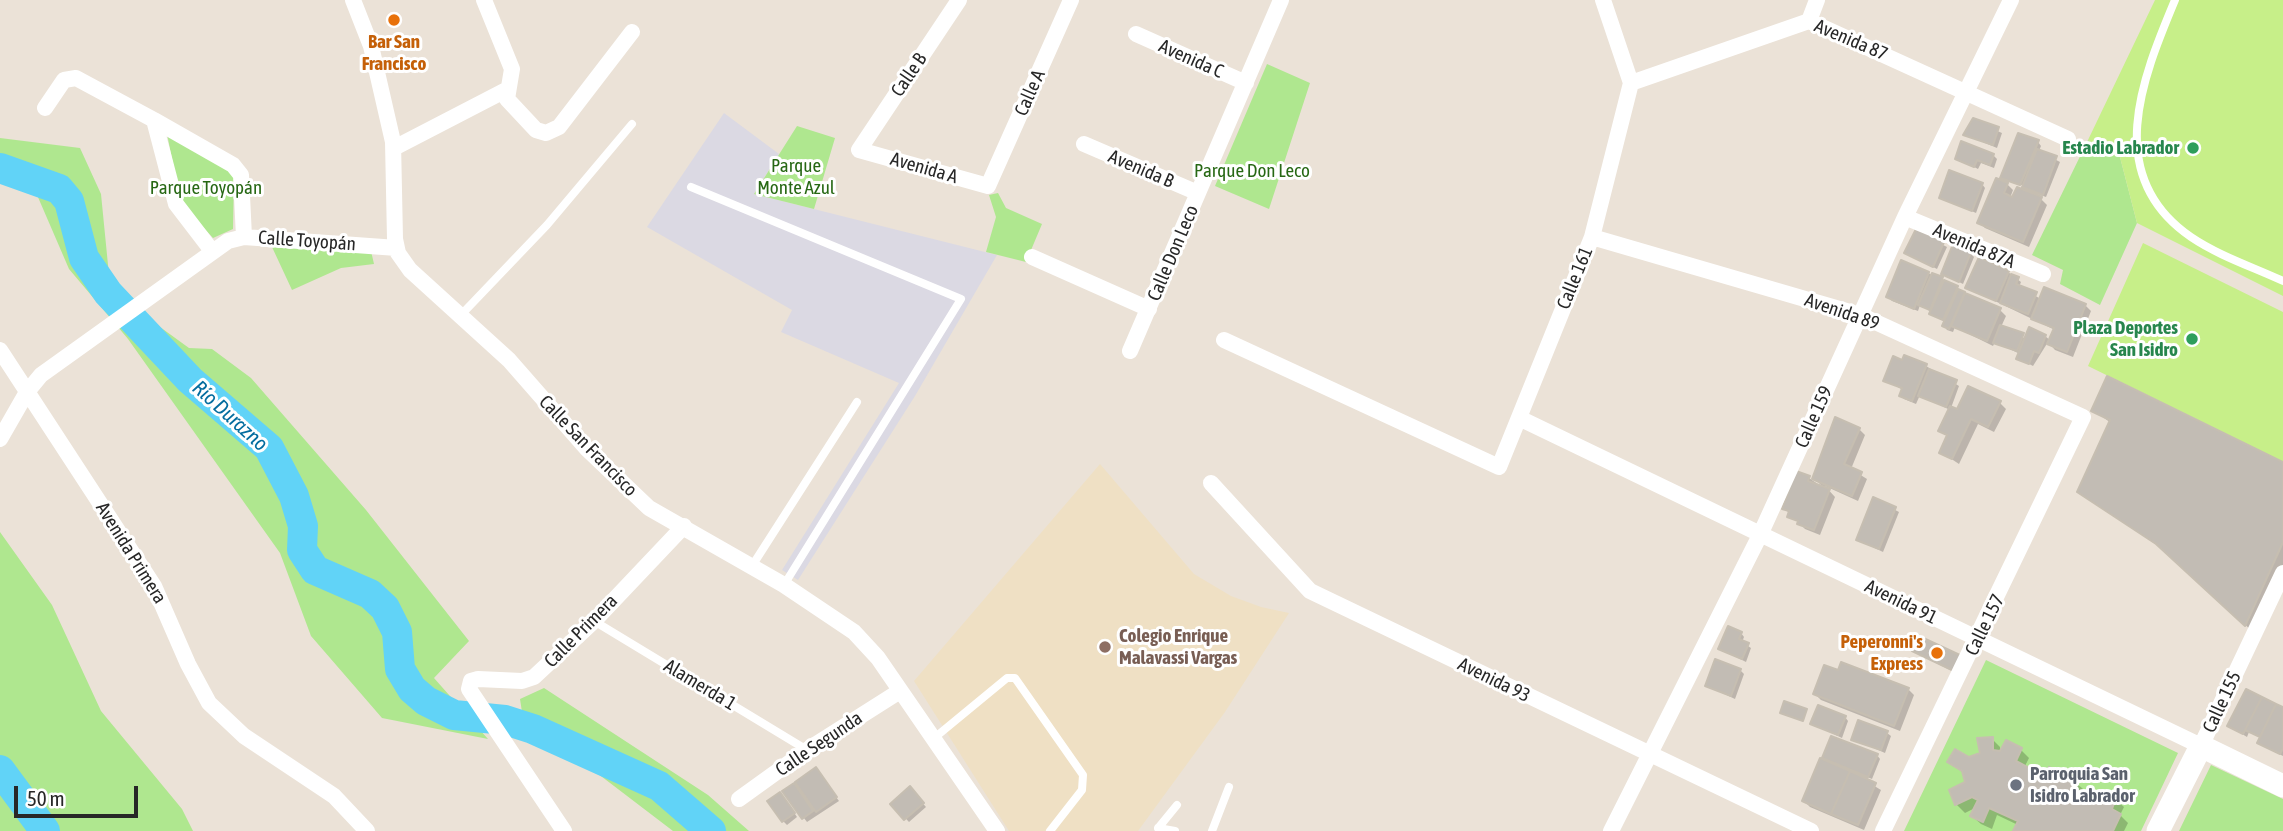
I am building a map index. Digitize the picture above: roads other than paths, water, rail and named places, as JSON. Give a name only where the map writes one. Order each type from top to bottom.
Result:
[{"type":"main road","name":"Avenida 91","points":[[2201,746],[2283,786]]},
{"type":"main road","name":"Calle 155","points":[[2158,831],[2201,746]]},
{"type":"street","points":[[353,0],[371,46],[394,148],[397,248]]},
{"type":"street","points":[[484,0],[512,69],[506,90],[507,99],[513,109],[536,130],[553,132],[632,32]]},
{"type":"street","name":"Calle B","points":[[859,149],[959,0]]},
{"type":"street","name":"Calle A","points":[[988,186],[1071,0]]},
{"type":"street","name":"Calle Don Leco","points":[[1130,351],[1282,0]]},
{"type":"street","points":[[1603,0],[1631,83]]},
{"type":"street","points":[[1808,21],[1817,0]]},
{"type":"street","name":"Calle 159","points":[[1611,831],[1760,535],[1905,217],[2011,0]]},
{"type":"street","name":"Avenida 87","points":[[1631,83],[1808,21],[2068,139]]},
{"type":"street","name":"Avenida C","points":[[1136,34],[1245,83]]},
{"type":"street","points":[[45,108],[64,79],[76,78],[233,165],[241,176],[244,237]]},
{"type":"street","name":"Calle 161","points":[[1224,340],[1499,467],[1592,237],[1631,83]]},
{"type":"street","points":[[394,148],[506,90]]},
{"type":"street","points":[[154,120],[176,204],[212,251]]},
{"type":"street","name":"Avenida B","points":[[1084,144],[1198,193]]},
{"type":"street","name":"Avenida A","points":[[859,149],[988,186]]},
{"type":"street","name":"Avenida 87A","points":[[1905,217],[2043,274]]},
{"type":"street","name":"Calle Toyopán","points":[[27,392],[41,375],[228,241],[244,237],[397,248]]},
{"type":"street","name":"Avenida 89","points":[[1592,237],[1860,315],[2083,417]]},
{"type":"street","name":"Calle San Francisco","points":[[397,248],[410,270],[509,360],[623,486],[649,508],[784,585],[854,632],[878,658],[997,831]]},
{"type":"street","points":[[1032,257],[1149,309]]},
{"type":"street","name":"Avenida Primera","points":[[0,350],[154,586],[188,664],[209,703],[244,736],[334,796],[367,831]]},
{"type":"street","points":[[0,439],[27,392]]},
{"type":"street","name":"Calle 157","points":[[1883,831],[1979,639],[2083,417]]},
{"type":"street","name":"Avenida 91","points":[[1519,418],[2201,746]]},
{"type":"street","name":"Avenida 93","points":[[1211,483],[1310,591],[1811,831]]},
{"type":"street","name":"Calle Primera","points":[[564,831],[469,689],[471,681],[478,678],[522,681],[534,677],[594,621],[684,526]]},
{"type":"street","name":"Calle 155","points":[[2201,746],[2283,573]]},
{"type":"street","name":"Calle Segunda","points":[[739,799],[807,750],[900,691]]},
{"type":"lane","points":[[2175,0],[2147,67],[2135,124],[2142,176],[2155,200],[2189,236],[2283,281]]},
{"type":"lane","points":[[460,316],[547,225],[632,124]]},
{"type":"lane","points":[[691,187],[961,299],[784,585]]},
{"type":"lane","points":[[752,566],[857,402]]},
{"type":"lane","name":"Alamerda 1","points":[[594,621],[807,750]]},
{"type":"lane","points":[[933,739],[1007,678],[1015,678],[1083,775],[1082,790],[1050,831]]},
{"type":"lane","points":[[1212,831],[1229,787]]},
{"type":"lane","points":[[1158,829],[1177,805]]},
{"type":"lane","points":[[1158,829],[1175,831]]},
{"type":"waterway","name":"Río Durazno","points":[[0,168],[59,189],[69,201],[84,258],[108,293],[190,380],[269,448],[294,496],[303,526],[302,550],[315,570],[370,594],[385,608],[397,632],[400,669],[412,689],[426,701],[454,715],[505,720],[533,729],[659,786],[711,831]]},
{"type":"waterway","points":[[0,770],[45,831]]},
{"type":"place","name":"Bar San Francisco","points":[[394,20]]},
{"type":"place","name":"Estadio Labrador","points":[[2193,148]]},
{"type":"place","name":"Plaza Deportes San Isidro","points":[[2192,339]]},
{"type":"place","name":"Colegio Enrique Malavassi Vargas","points":[[1105,647]]},
{"type":"place","name":"Peperonni's Express","points":[[1937,653]]},
{"type":"place","name":"Parroquia San Isidro Labrador","points":[[2016,785]]},
{"type":"park label","name":"Parque Don Leco","points":[[1252,171]]},
{"type":"park label","name":"Parque Monte Azul","points":[[796,177]]},
{"type":"park label","name":"Parque Toyopán","points":[[206,188]]}]
